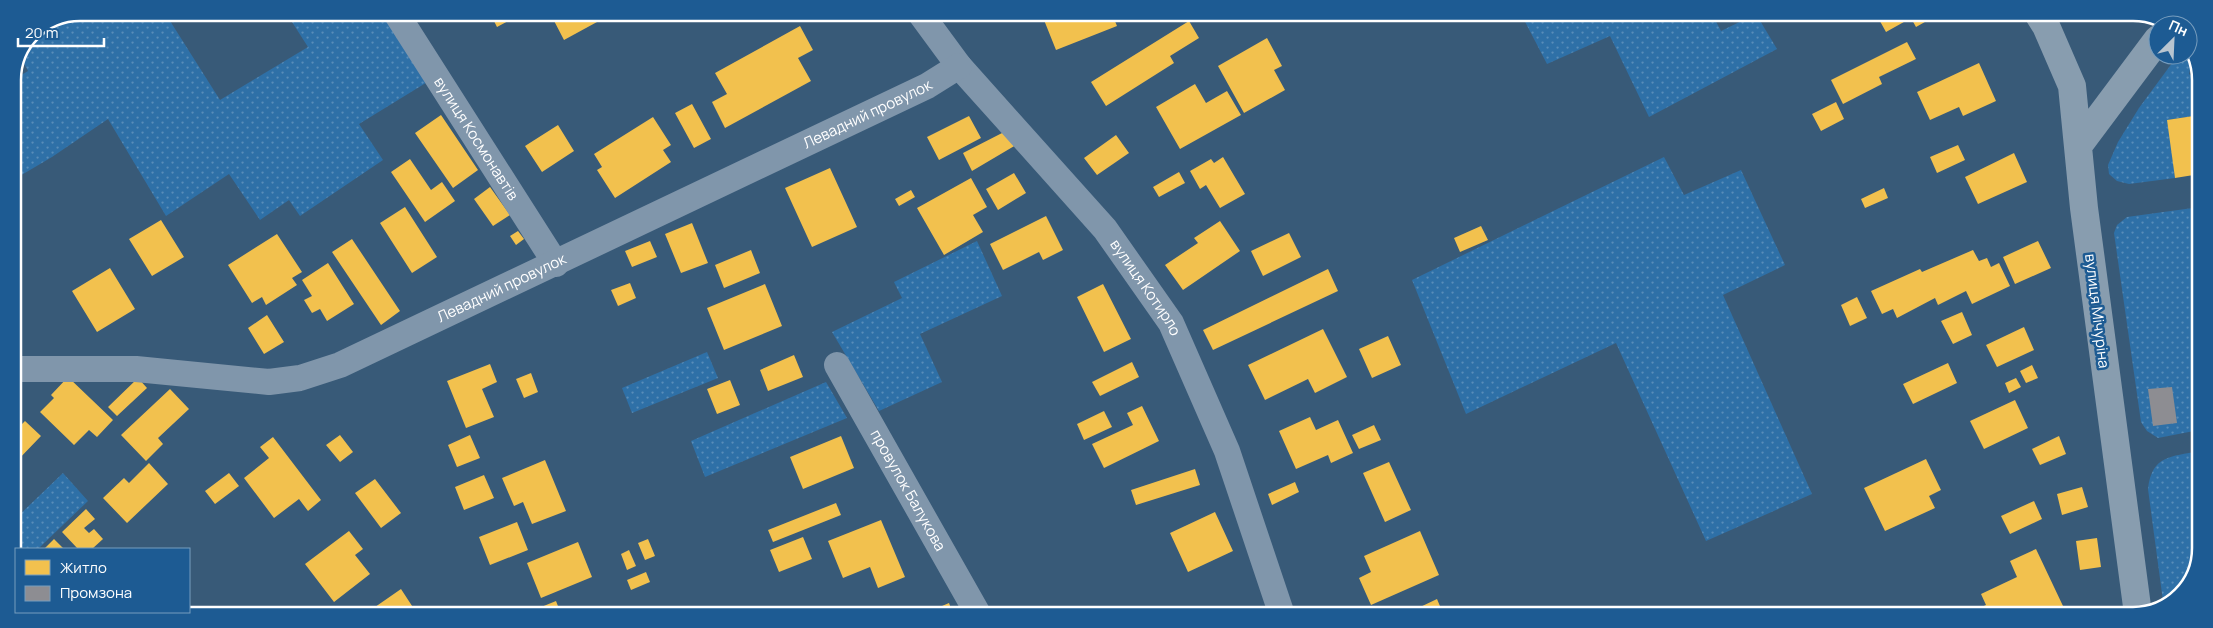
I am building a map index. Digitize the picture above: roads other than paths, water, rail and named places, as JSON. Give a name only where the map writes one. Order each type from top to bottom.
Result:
[{"type":"street","name":"вулиця Космонавтів","points":[[401,21],[556,264]]},
{"type":"street","name":"вулиця Котирло","points":[[926,21],[959,66],[1105,229],[1171,323],[1227,451],[1279,607]]},
{"type":"street","name":"вулиця Мічуріна","points":[[2043,21],[2072,86],[2084,208],[2137,607]]},
{"type":"street","points":[[2078,146],[2148,52]]},
{"type":"street","name":"Левадний провулок","points":[[21,369],[136,369],[269,382],[300,378],[340,365],[556,264],[928,86],[959,66]]},
{"type":"street","name":"провулок Балукова","points":[[837,365],[974,607]]}]
